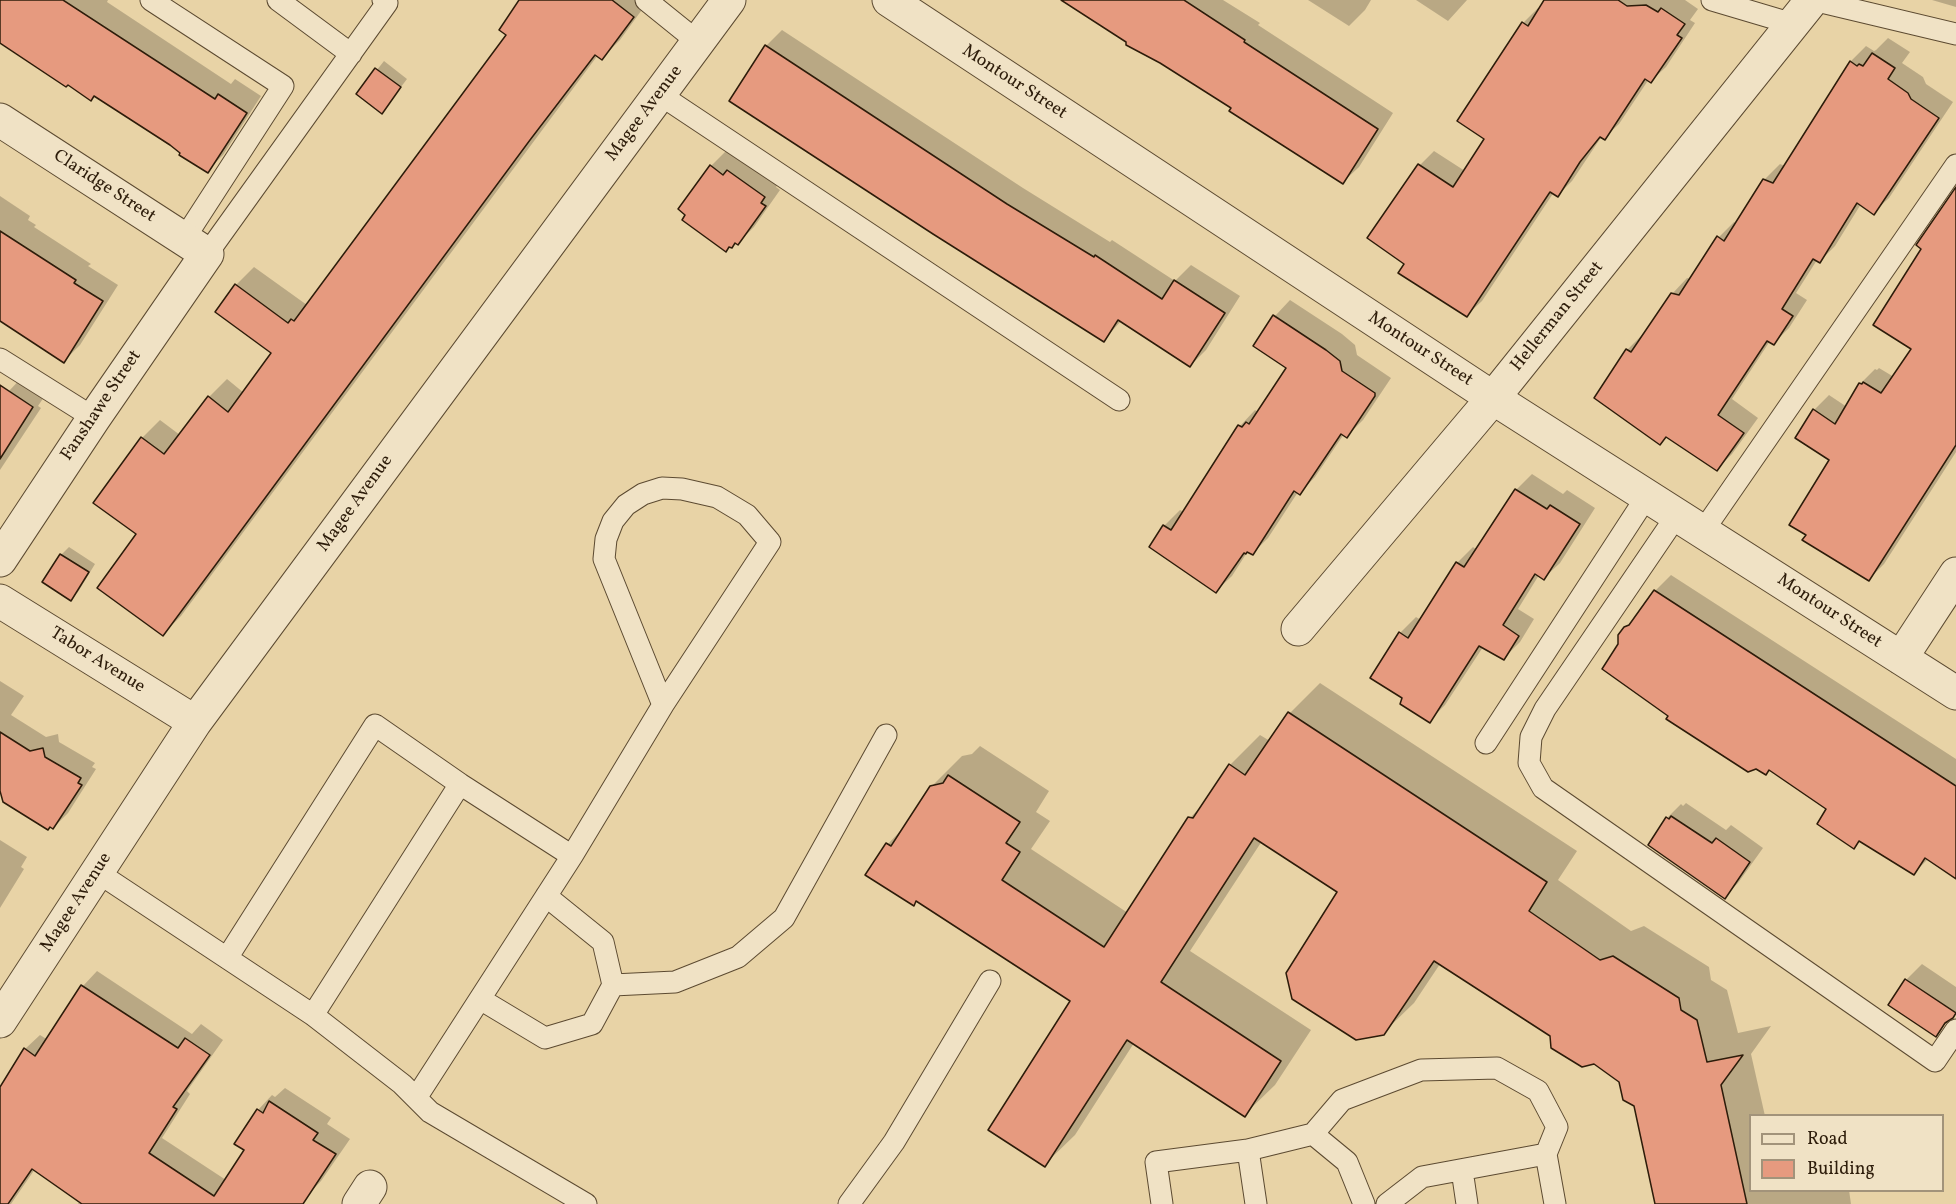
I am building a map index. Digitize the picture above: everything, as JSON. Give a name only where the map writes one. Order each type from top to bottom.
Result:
[{"type":"street","name":"Magee Avenue","points":[[0,1021],[195,722],[729,0]]},
{"type":"street","name":"Montour Street","points":[[889,0],[1493,398],[1956,693]]},
{"type":"street","name":"Hellerman Street","points":[[1298,629],[1493,398],[1806,8]]},
{"type":"street","name":"Claridge Street","points":[[0,120],[196,247]]},
{"type":"street","name":"Fanshawe Street","points":[[0,560],[94,418],[196,247]]},
{"type":"street","points":[[1901,658],[1956,574]]},
{"type":"street","name":"Tabor Avenue","points":[[0,601],[195,722]]},
{"type":"lane","points":[[151,0],[283,86],[196,247]]},
{"type":"lane","points":[[278,0],[351,54]]},
{"type":"lane","points":[[196,247],[351,54],[387,3],[382,0]]},
{"type":"lane","points":[[646,0],[698,42]]},
{"type":"lane","points":[[1712,0],[1806,8],[1956,34]]},
{"type":"lane","points":[[659,94],[1119,400]]},
{"type":"lane","points":[[1956,165],[1690,523],[1545,709],[1531,737],[1529,762],[1542,788],[1935,1061],[1956,1030]]},
{"type":"lane","points":[[0,359],[94,418]]},
{"type":"lane","points":[[417,1098],[572,856],[663,705],[770,543],[747,515],[717,497],[682,489],[662,488],[643,494],[626,505],[613,521],[606,539],[604,559],[663,705]]},
{"type":"lane","points":[[1486,743],[1647,496]]},
{"type":"lane","points":[[227,958],[375,725],[460,784],[572,856]]},
{"type":"lane","points":[[613,985],[675,982],[738,957],[784,918],[886,735]]},
{"type":"lane","points":[[313,1015],[460,784]]},
{"type":"lane","points":[[97,872],[313,1015],[402,1084],[429,1112],[586,1204]]},
{"type":"lane","points":[[480,999],[544,1038],[592,1024],[613,985],[603,942],[546,896]]},
{"type":"lane","points":[[849,1204],[894,1142],[990,981]]},
{"type":"lane","points":[[1162,1204],[1156,1162],[1248,1150],[1313,1134],[1342,1101],[1421,1070],[1497,1068],[1538,1091],[1557,1127],[1546,1154],[1555,1204]]},
{"type":"lane","points":[[1313,1134],[1347,1162],[1364,1204]]},
{"type":"lane","points":[[1248,1150],[1256,1204]]},
{"type":"lane","points":[[1387,1204],[1422,1177],[1546,1154]]},
{"type":"lane","points":[[1462,1170],[1467,1204]]},
{"type":"building","points":[[0,0],[63,0],[215,99],[218,94],[247,113],[208,173],[179,155],[180,153],[170,145],[94,96],[91,101],[68,85],[66,87],[0,43]]},
{"type":"building","points":[[519,0],[612,0],[634,17],[602,60],[595,55],[530,140],[163,636],[97,588],[136,534],[93,503],[141,437],[164,454],[208,396],[228,412],[271,353],[215,312],[235,284],[288,323],[291,319],[294,321],[506,35],[499,30]]},
{"type":"building","points":[[1061,0],[1184,0],[1378,129],[1343,184],[1229,111],[1231,108],[1160,63],[1126,45],[1126,42]]},
{"type":"building","points":[[1544,0],[1618,0],[1627,6],[1646,5],[1658,12],[1661,8],[1685,24],[1677,35],[1682,38],[1651,83],[1645,79],[1605,140],[1600,137],[1580,162],[1558,197],[1550,192],[1467,317],[1398,273],[1404,264],[1367,238],[1418,164],[1453,187],[1484,139],[1457,121],[1522,22],[1528,26]]},
{"type":"building","points":[[765,45],[1007,204],[1094,257],[1095,255],[1162,299],[1174,280],[1225,313],[1190,367],[1118,320],[1104,342],[729,101]]},
{"type":"building","points":[[1872,53],[1895,68],[1888,79],[1908,93],[1911,99],[1939,118],[1874,215],[1857,203],[1820,263],[1813,259],[1782,309],[1793,316],[1774,345],[1767,341],[1718,415],[1744,433],[1717,471],[1666,437],[1660,445],[1594,398],[1626,349],[1631,352],[1671,293],[1679,295],[1717,236],[1724,241],[1763,179],[1773,183],[1850,61],[1857,66],[1859,64],[1863,66]]},
{"type":"building","points":[[375,68],[401,87],[382,114],[356,94]]},
{"type":"building","points":[[710,165],[723,175],[727,170],[765,197],[761,203],[766,206],[738,245],[735,243],[726,252],[682,220],[685,215],[678,209]]},
{"type":"building","points":[[1956,187],[1956,445],[1869,581],[1802,540],[1806,535],[1789,525],[1829,460],[1795,438],[1813,409],[1835,424],[1859,383],[1863,382],[1881,393],[1911,349],[1873,325],[1921,249],[1916,245]]},
{"type":"building","points":[[0,231],[76,280],[74,283],[103,301],[64,363],[0,321]]},
{"type":"building","points":[[1273,315],[1340,361],[1342,371],[1375,393],[1375,396],[1347,438],[1341,434],[1300,495],[1294,491],[1253,555],[1244,553],[1216,593],[1149,547],[1163,525],[1171,530],[1238,425],[1242,427],[1246,422],[1249,424],[1286,368],[1253,346]]},
{"type":"building","points":[[0,385],[33,407],[0,459]]},
{"type":"building","points":[[1515,489],[1547,509],[1550,505],[1580,524],[1544,580],[1535,574],[1503,625],[1519,636],[1504,660],[1479,646],[1430,723],[1400,704],[1402,698],[1370,678],[1399,632],[1408,638],[1456,562],[1464,567]]},
{"type":"building","points":[[60,554],[89,572],[71,601],[42,582]]},
{"type":"building","points":[[1654,590],[1956,786],[1956,879],[1925,858],[1914,875],[1859,841],[1854,849],[1817,824],[1826,809],[1769,770],[1766,775],[1756,769],[1748,772],[1666,719],[1668,716],[1602,669],[1618,644],[1618,635],[1624,627],[1629,625]]},
{"type":"building","points":[[1288,712],[1547,882],[1529,911],[1600,960],[1613,956],[1679,998],[1681,1010],[1697,1020],[1707,1062],[1743,1055],[1721,1085],[1747,1204],[1655,1204],[1634,1106],[1623,1100],[1619,1082],[1594,1064],[1582,1067],[1551,1048],[1550,1036],[1434,961],[1384,1035],[1356,1040],[1292,999],[1286,973],[1337,892],[1254,838],[1161,982],[1281,1061],[1245,1117],[1127,1040],[1045,1167],[988,1130],[1070,1001],[916,901],[914,906],[865,875],[886,843],[891,846],[930,786],[943,783],[948,775],[1020,822],[1006,843],[1020,852],[1002,880],[1104,947],[1188,817],[1193,818],[1229,764],[1245,775]]},
{"type":"building","points":[[0,732],[30,751],[43,748],[45,757],[81,778],[78,783],[82,785],[53,829],[50,827],[48,830],[3,802],[0,791]]},
{"type":"building","points":[[1671,816],[1712,843],[1716,838],[1750,862],[1725,899],[1648,845],[1666,817],[1669,819]]},
{"type":"building","points":[[1905,979],[1956,1013],[1945,1023],[1936,1037],[1888,1005]]},
{"type":"building","points":[[81,985],[178,1048],[185,1038],[210,1055],[173,1107],[177,1109],[149,1153],[214,1196],[244,1150],[234,1144],[257,1109],[263,1113],[269,1101],[318,1133],[313,1140],[336,1154],[303,1204],[82,1204],[32,1169],[8,1204],[0,1204],[0,1087],[24,1048],[35,1056]]}]
